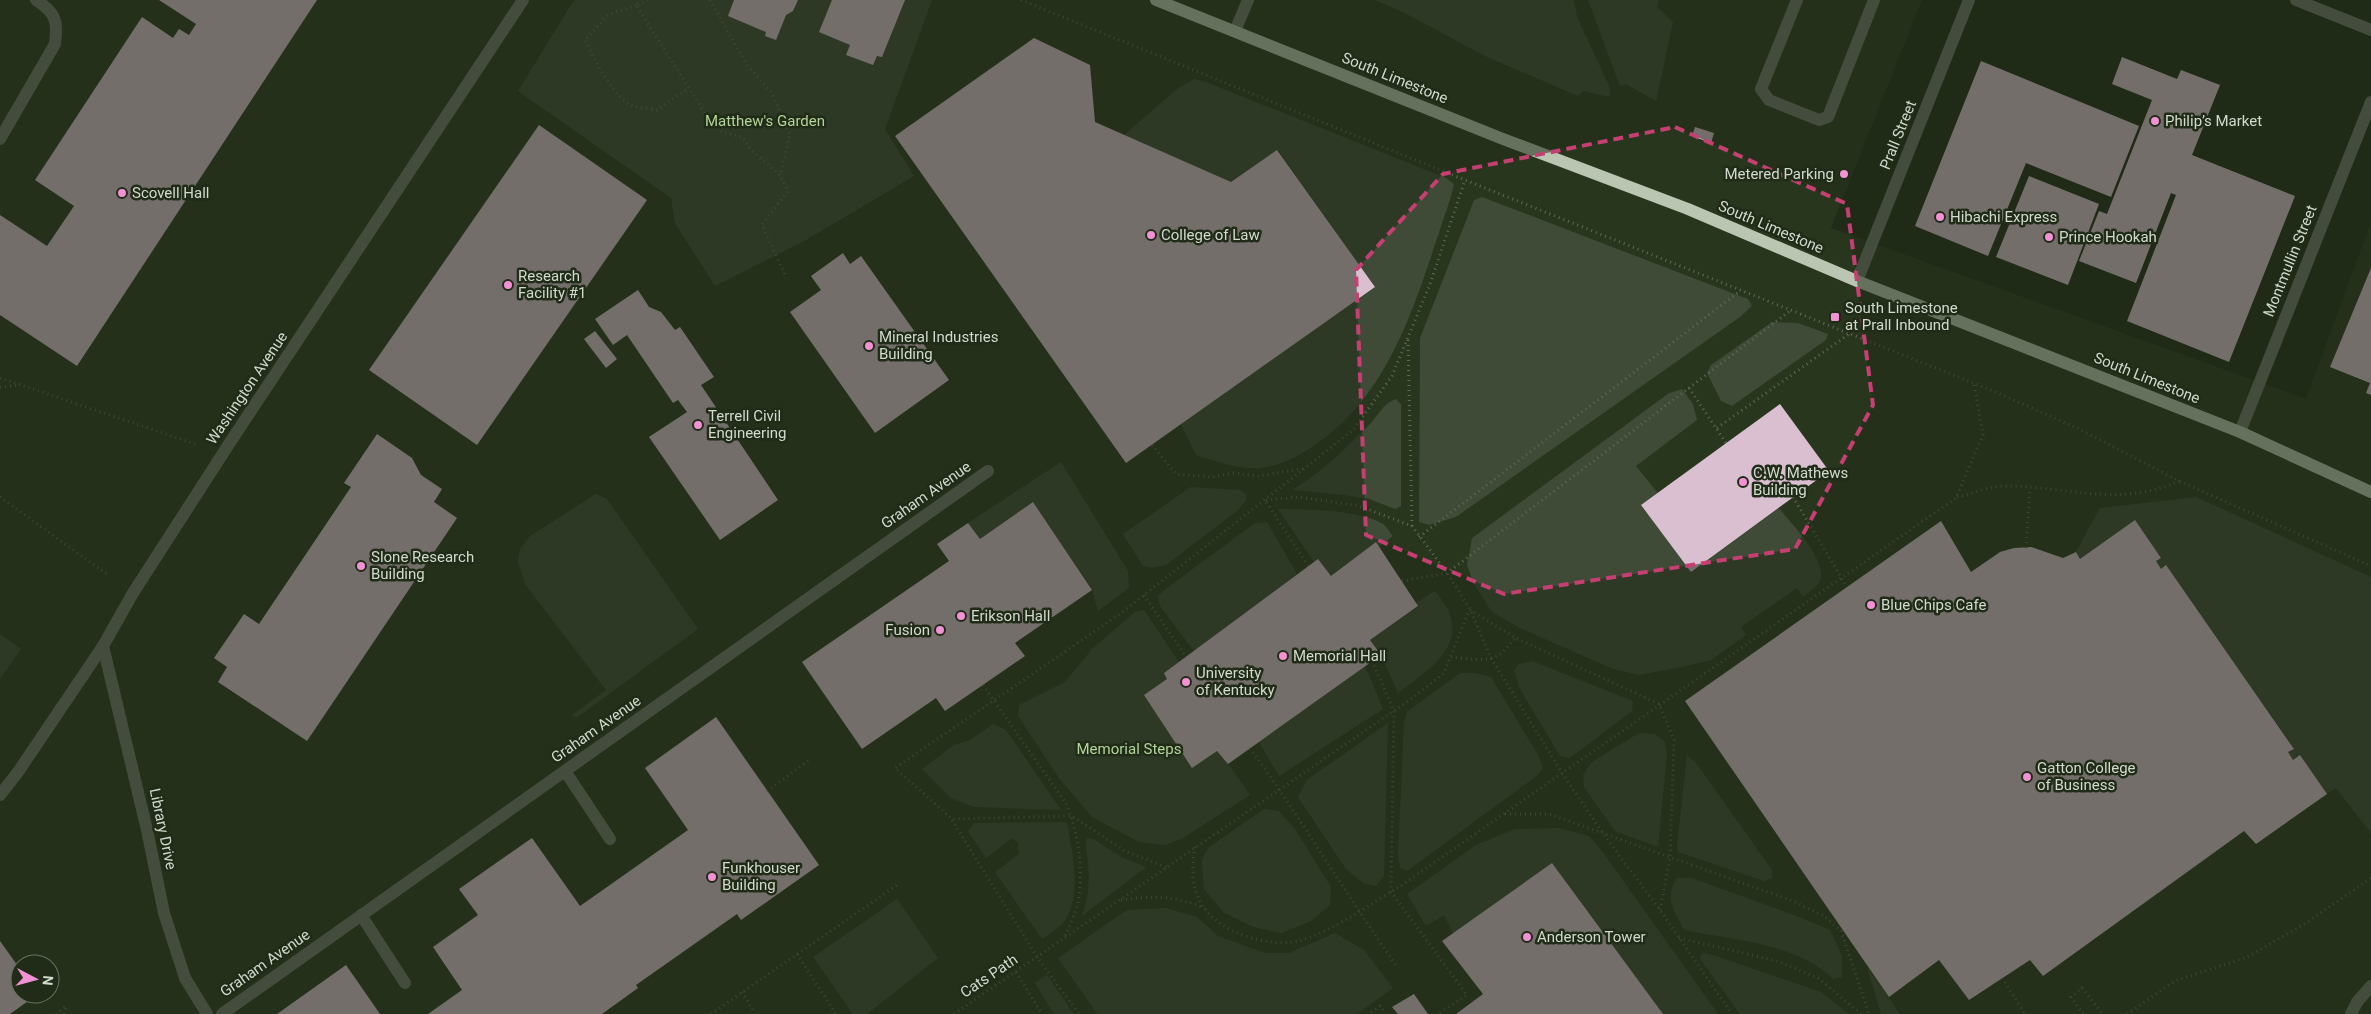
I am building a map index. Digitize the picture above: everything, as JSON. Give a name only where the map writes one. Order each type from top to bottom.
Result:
[{"type":"main road","name":"South Limestone","points":[[1156,0],[1503,139],[1688,209],[1857,281],[2240,432],[2371,492]]},
{"type":"street","points":[[0,138],[55,44],[57,29],[51,10],[36,0]]},
{"type":"street","name":"Washington Avenue","points":[[0,795],[18,772],[103,646],[133,594],[229,444],[523,0]]},
{"type":"street","points":[[1235,32],[1248,0]]},
{"type":"street","points":[[1797,0],[1761,89],[1769,100],[1819,120],[1828,117],[1874,0]]},
{"type":"street","name":"Prall Street","points":[[1857,281],[1968,0]]},
{"type":"street","points":[[2296,0],[2371,30]]},
{"type":"street","name":"Montmullin Street","points":[[2240,432],[2371,102]]},
{"type":"street","name":"Graham Avenue","points":[[222,1014],[988,471]]},
{"type":"street","name":"Library Drive","points":[[103,646],[147,830],[164,913],[185,978],[207,1014]]},
{"type":"street","points":[[566,770],[610,839]]},
{"type":"street","points":[[361,915],[405,983]]},
{"type":"street","points":[[2351,1014],[2357,1002],[2371,986]]},
{"type":"path","points":[[648,0],[608,15],[584,40],[595,61],[620,95],[632,106],[657,110],[689,88]]},
{"type":"path","points":[[710,0],[746,64],[772,93],[790,135],[780,175]]},
{"type":"path","points":[[1021,0],[1974,383],[2079,430],[2179,481],[2371,566]]},
{"type":"path","points":[[636,5],[705,113],[722,132],[742,136],[751,150],[780,175],[788,190],[762,225],[785,275]]},
{"type":"path","points":[[1079,1014],[1038,957],[952,819],[895,768],[1120,614],[1308,468],[1353,430],[1375,403],[1392,376],[1430,284],[1465,180]]},
{"type":"path","points":[[1420,537],[1740,290]]},
{"type":"path","points":[[1402,581],[1447,573],[1791,310]]},
{"type":"path","points":[[1717,428],[1849,333]]},
{"type":"path","points":[[1408,337],[1412,526]]},
{"type":"path","points":[[0,378],[195,444]]},
{"type":"path","points":[[1956,498],[1983,435],[1974,383]]},
{"type":"path","points":[[0,387],[21,384]]},
{"type":"path","points":[[1689,388],[1726,443]]},
{"type":"path","points":[[1152,445],[1176,474],[1212,477],[1233,473],[1258,476],[1308,468]]},
{"type":"path","points":[[1195,847],[1193,881],[1198,899],[1212,919],[1229,931],[1272,944],[1298,941],[1330,927],[1391,892],[1956,498],[2000,486],[2117,496],[2163,488],[2179,481]]},
{"type":"path","points":[[2026,548],[2030,489]]},
{"type":"path","points":[[0,497],[108,575]]},
{"type":"path","points":[[1794,497],[1848,587]]},
{"type":"path","points":[[1265,500],[1299,498],[1350,504],[1379,512],[1412,526],[1447,573],[1470,609],[1491,658],[1562,773],[1732,1014]]},
{"type":"path","points":[[1265,500],[1308,566]]},
{"type":"path","points":[[1144,595],[1186,657]]},
{"type":"path","points":[[1470,609],[1516,638],[1659,704],[1674,740],[1670,858],[1660,910]]},
{"type":"path","name":"Cats Path","points":[[954,1014],[1394,711],[1444,673],[1470,609]]},
{"type":"path","points":[[1451,657],[1478,659],[1498,656],[1516,638]]},
{"type":"path","points":[[1372,661],[1394,711],[1391,892],[1467,995],[1438,1014]]},
{"type":"path","points":[[983,685],[1065,802],[1072,816],[1079,857],[1078,900],[1063,939]]},
{"type":"path","points":[[1250,748],[1398,968]]},
{"type":"path","points":[[767,791],[808,761]]},
{"type":"path","points":[[1504,814],[1549,814],[1793,901],[1824,916],[1841,932],[1869,1014]]},
{"type":"path","points":[[952,819],[1072,816],[1125,851],[1166,868]]},
{"type":"path","points":[[2127,1014],[2175,981],[2247,957],[2306,923],[2371,878]]},
{"type":"path","points":[[711,1014],[900,883]]},
{"type":"path","points":[[1120,900],[1147,896],[1169,897],[1205,908]]},
{"type":"path","points":[[1679,938],[1777,962],[1818,978],[1861,1014]]},
{"type":"path","points":[[797,954],[836,1014]]},
{"type":"path","points":[[1016,972],[1042,1014]]},
{"type":"path","points":[[2002,978],[2025,1014]]},
{"type":"path","points":[[2083,1014],[2071,997],[2082,988],[2103,1014]]},
{"type":"path","points":[[742,992],[756,1014]]},
{"type":"path","points":[[56,1014],[67,1005],[64,1014]]},
{"type":"path","points":[[1371,1012],[1380,1006],[1386,1014]]},
{"type":"highlighted area","points":[[1675,127],[1847,204],[1873,405],[1795,549],[1504,594],[1366,535],[1356,270],[1443,174]]},
{"type":"shaded area","name":"University of Kentucky","points":[[0,0],[1922,0],[1831,228],[2306,399],[2371,222],[2371,1014],[0,1014]]},
{"type":"green space","name":"Matthew's Garden","points":[[574,0],[932,0],[885,129],[914,176],[806,240],[715,286],[675,223],[671,198],[518,91]]},
{"type":"green space","points":[[1375,0],[1574,0],[1577,17],[1610,88],[1609,97],[1583,91],[1578,96],[1485,56],[1405,13]]},
{"type":"green space","points":[[1588,0],[1659,0],[1657,7],[1673,22],[1656,101],[1626,84],[1620,86]]},
{"type":"green space","points":[[1194,79],[1206,82],[1446,178],[1454,184],[1416,300],[1387,364],[1368,394],[1345,420],[1318,443],[1290,459],[1269,467],[1252,468],[1236,466],[1196,455],[1181,424],[1375,287],[1278,150],[1231,182],[1124,135],[1177,89]]},
{"type":"green space","points":[[1482,197],[1748,299],[1752,306],[1740,317],[1456,517],[1429,525],[1419,522],[1420,338],[1474,200]]},
{"type":"green space","points":[[1772,322],[1798,323],[1828,334],[1826,340],[1732,406],[1721,401],[1707,373],[1711,365]]},
{"type":"green space","points":[[1682,389],[1693,404],[1697,420],[1636,466],[1658,493],[1642,505],[1691,572],[1779,508],[1809,545],[1820,567],[1821,576],[1815,588],[1803,597],[1797,588],[1741,627],[1746,635],[1711,660],[1639,675],[1613,669],[1520,628],[1492,612],[1474,584],[1467,565],[1472,538],[1669,393]]},
{"type":"green space","points":[[1396,399],[1401,404],[1401,506],[1395,509],[1369,499],[1292,490],[1332,460],[1369,425],[1384,407]]},
{"type":"green space","points":[[1061,462],[1128,571],[1129,588],[1098,611],[1092,589],[1033,502],[980,539],[968,523]]},
{"type":"green space","points":[[1191,487],[1240,490],[1246,494],[1246,500],[1238,510],[1166,565],[1152,568],[1143,566],[1123,534]]},
{"type":"green space","points":[[596,494],[607,499],[698,629],[576,718],[572,715],[606,690],[525,584],[518,561],[520,549],[530,536]]},
{"type":"green space","points":[[2196,497],[2371,577],[2371,833],[2336,788],[2327,794],[2300,755],[2293,760],[2288,752],[2294,748],[2166,566],[2161,569],[2156,561],[2161,558],[2135,521],[2080,559],[2076,552],[2100,508]]},
{"type":"green space","points":[[1278,509],[1332,511],[1361,516],[1383,524],[1393,536],[1379,547],[1376,542],[1331,576],[1318,559],[1314,562]]},
{"type":"green space","points":[[1267,522],[1297,574],[1194,651],[1160,606],[1158,596],[1255,523]]},
{"type":"green space","points":[[1435,591],[1448,610],[1452,624],[1451,637],[1440,659],[1398,693],[1381,655],[1370,640],[1418,607],[1416,603]]},
{"type":"green space","name":"Memorial Steps","points":[[1144,610],[1179,662],[1164,673],[1250,795],[1183,838],[1165,845],[1139,842],[1092,817],[1059,778],[1018,716],[1019,705],[1065,682],[1093,648],[1135,612]]},
{"type":"green space","points":[[0,634],[21,649],[0,679]]},
{"type":"green space","points":[[1532,661],[1633,701],[1632,711],[1570,758],[1560,756],[1519,687],[1514,670],[1519,664]]},
{"type":"green space","points":[[1365,666],[1383,709],[1279,776],[1259,742]]},
{"type":"green space","points":[[1460,673],[1476,673],[1491,677],[1538,755],[1543,768],[1538,775],[1407,871],[1400,868],[1398,855],[1404,723],[1407,712]]},
{"type":"green space","points":[[1388,723],[1384,875],[1376,886],[1363,883],[1346,869],[1298,797],[1307,780]]},
{"type":"green space","points":[[993,724],[1006,730],[1061,810],[974,807],[951,798],[922,769],[954,745],[970,740]]},
{"type":"green space","points":[[1639,733],[1655,734],[1665,742],[1667,754],[1658,847],[1615,831],[1584,787],[1583,775],[1592,762]]},
{"type":"green space","points":[[1687,755],[1696,763],[1772,870],[1772,878],[1764,881],[1678,852],[1677,846]]},
{"type":"green space","points":[[1264,809],[1279,811],[1295,829],[1331,887],[1330,905],[1311,921],[1281,933],[1253,927],[1223,912],[1204,889],[1202,860],[1208,848]]},
{"type":"green space","points":[[974,823],[1067,823],[1071,847],[1075,884],[1074,896],[1071,908],[1062,925],[1042,939],[995,872],[1019,854],[1018,843],[1012,838],[986,858],[968,831]]},
{"type":"green space","points":[[1558,828],[1589,836],[1602,851],[1718,1014],[1663,1014],[1552,863],[1453,933],[1444,915],[1426,926],[1407,894],[1476,845],[1515,829]]},
{"type":"green space","points":[[1087,838],[1093,839],[1123,858],[1146,867],[1082,916],[1089,885]]},
{"type":"green space","points":[[1677,878],[1692,878],[1830,930],[1842,956],[1842,977],[1833,979],[1819,967],[1783,950],[1743,940],[1684,930],[1674,910],[1671,898],[1673,885]]},
{"type":"green space","points":[[897,899],[938,958],[867,1014],[853,1014],[813,957]]},
{"type":"green space","points":[[1166,908],[1197,917],[1218,936],[1265,953],[1289,953],[1335,933],[1364,950],[1393,988],[1357,1014],[1100,1014],[1096,1012],[1058,958],[1127,910]]},
{"type":"green space","points":[[1702,953],[1713,955],[1821,992],[1849,1014],[1740,1014],[1700,959]]},
{"type":"green space","points":[[1867,967],[1900,1014],[1881,1014]]},
{"type":"green space","points":[[1047,975],[1074,1014],[1054,1014],[1035,983]]},
{"type":"building","name":"Scovell Hall","points":[[159,0],[317,0],[77,366],[0,315],[0,215],[47,246],[74,206],[35,180],[142,17],[173,38],[179,29],[189,35],[196,24]]},
{"type":"building","points":[[734,0],[798,0],[793,11],[786,15],[776,40],[765,36],[766,32],[728,16]]},
{"type":"building","points":[[832,0],[905,0],[882,57],[877,56],[873,65],[846,55],[850,45],[819,32]]},
{"type":"building","name":"College of Law","points":[[1034,38],[1090,65],[1095,122],[1231,182],[1277,150],[1375,287],[1126,463],[895,136]]},
{"type":"building","points":[[2122,57],[2177,79],[2181,70],[2220,85],[2192,155],[2295,196],[2229,362],[2127,321],[2176,195],[2171,193],[2136,283],[2079,261],[2099,211],[2107,214],[2152,100],[2112,84]]},
{"type":"building","points":[[1981,61],[2139,126],[2111,197],[2026,163],[1988,256],[1915,226]]},
{"type":"building","name":"Research Facility #1","points":[[539,125],[647,200],[477,445],[369,370]]},
{"type":"building","points":[[1695,127],[1714,133],[1711,143],[1692,136]]},
{"type":"building","points":[[2029,176],[2099,204],[2068,285],[1996,257]]},
{"type":"building","name":"Mineral Industries Building","points":[[843,253],[850,264],[861,256],[949,380],[875,433],[790,312],[821,290],[811,276]]},
{"type":"building","points":[[2371,268],[2371,395],[2366,393],[2370,383],[2330,367]]},
{"type":"building","name":"Terrell Civil Engineering","points":[[638,290],[649,307],[661,312],[675,330],[680,327],[714,377],[701,385],[778,500],[720,540],[649,437],[687,412],[678,400],[673,403],[627,335],[613,345],[595,319]]},
{"type":"building","points":[[595,331],[617,359],[606,368],[584,339]]},
{"type":"building","name":"C.W. Mathews Building","points":[[1780,404],[1829,471],[1691,572],[1641,505]]},
{"type":"building","name":"Slone Research Building","points":[[377,434],[412,458],[421,475],[442,489],[434,502],[457,518],[307,741],[218,682],[227,667],[214,658],[244,614],[259,624],[351,487],[344,483]]},
{"type":"building","name":"Erikson Hall","points":[[1033,502],[1092,590],[1015,643],[1025,656],[945,711],[936,698],[862,749],[802,662],[949,561],[937,544],[968,523],[980,539]]},
{"type":"building","name":"Gatton College of Business","points":[[2135,520],[2161,558],[2156,561],[2161,569],[2166,565],[2294,749],[2288,752],[2293,760],[2300,755],[2327,794],[2256,844],[2244,831],[2043,976],[2030,960],[1969,1000],[1939,960],[1889,997],[1685,701],[1941,521],[1971,572],[2000,552],[2014,548],[2031,547],[2063,558],[2076,552],[2080,559]]},
{"type":"building","name":"Memorial Hall","points":[[1376,542],[1418,606],[1370,640],[1381,655],[1228,764],[1217,751],[1192,768],[1144,695],[1167,679],[1164,673],[1318,559],[1331,576]]},
{"type":"building","name":"Funkhouser Building","points":[[716,717],[819,865],[741,920],[737,914],[636,985],[638,988],[602,1014],[428,1014],[462,990],[433,947],[478,915],[459,889],[532,838],[580,906],[688,830],[645,768]]},
{"type":"building","name":"Anderson Tower","points":[[1552,863],[1663,1014],[1456,1014],[1483,994],[1442,941]]},
{"type":"building","points":[[0,941],[10,955],[10,1004],[24,1004],[10,1014],[0,1014]]},
{"type":"building","points":[[346,965],[380,1014],[277,1014]]},
{"type":"building","points":[[1414,994],[1428,1014],[1398,1014],[1392,1007]]},
{"type":"place","name":"Philip’s Market","points":[[2155,121]]},
{"type":"place","name":"Metered Parking","points":[[1844,174]]},
{"type":"place","name":"Scovell Hall","points":[[122,193]]},
{"type":"place","name":"Hibachi Express","points":[[1940,217]]},
{"type":"place","name":"College of Law","points":[[1151,235]]},
{"type":"place","name":"Prince Hookah","points":[[2049,237]]},
{"type":"place","name":"Research Facility #1","points":[[508,285]]},
{"type":"place","name":"South Limestone at Prall Inbound","points":[[1835,317]]},
{"type":"place","name":"Mineral Industries Building","points":[[869,346]]},
{"type":"place","name":"Terrell Civil Engineering","points":[[698,425]]},
{"type":"place","name":"C.W. Mathews Building","points":[[1743,482]]},
{"type":"place","name":"Slone Research Building","points":[[361,566]]},
{"type":"place","name":"Blue Chips Cafe","points":[[1871,605]]},
{"type":"place","name":"Erikson Hall","points":[[961,616]]},
{"type":"place","name":"Fusion","points":[[940,630]]},
{"type":"place","name":"Memorial Hall","points":[[1283,656]]},
{"type":"place","name":"University of Kentucky","points":[[1186,682]]},
{"type":"place","name":"Gatton College of Business","points":[[2027,777]]},
{"type":"place","name":"Funkhouser Building","points":[[712,877]]},
{"type":"place","name":"Anderson Tower","points":[[1527,937]]}]
